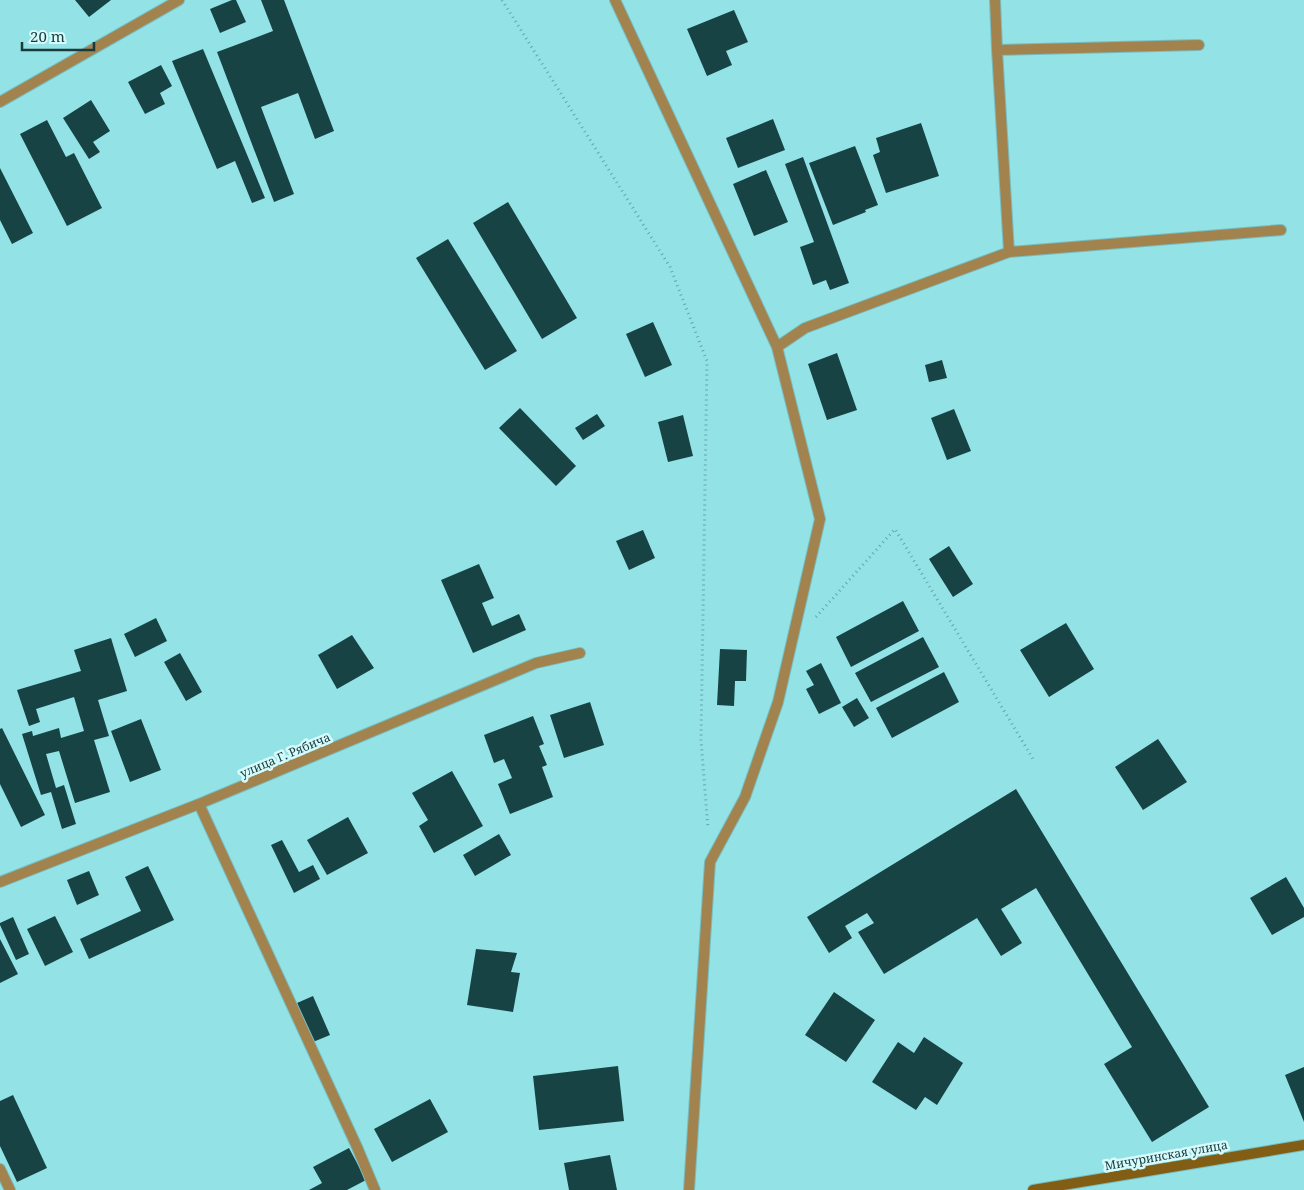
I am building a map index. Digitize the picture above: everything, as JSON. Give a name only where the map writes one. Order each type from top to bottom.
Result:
[{"type":"street","points":[[0,102],[179,0]]},
{"type":"street","points":[[615,0],[777,347],[820,519],[778,702],[745,797],[710,862],[689,1190]]},
{"type":"street","points":[[996,0],[997,50],[1009,252]]},
{"type":"street","points":[[997,50],[1199,45]]},
{"type":"street","points":[[777,347],[805,328],[1009,252],[1281,230]]},
{"type":"street","name":"улица Г. Рябича","points":[[0,882],[199,804],[536,663],[580,653]]},
{"type":"street","points":[[199,804],[375,1190]]},
{"type":"street","name":"Мичуринская улица","points":[[1033,1190],[1304,1144]]},
{"type":"street","points":[[0,1169],[10,1190]]},
{"type":"path","points":[[502,0],[670,267],[707,361],[701,740],[710,862]]},
{"type":"path","points":[[792,643],[895,529],[1033,760]]},
{"type":"building","points":[[75,0],[111,0],[89,17]]},
{"type":"building","points":[[236,0],[246,22],[220,33],[210,9]]},
{"type":"building","points":[[261,0],[284,0],[334,131],[315,139],[298,93],[261,107],[294,194],[274,202],[217,52],[273,31]]},
{"type":"building","points":[[734,10],[748,42],[726,51],[732,65],[707,76],[687,29]]},
{"type":"building","points":[[203,49],[265,198],[252,203],[235,161],[217,169],[172,61]]},
{"type":"building","points":[[161,65],[172,86],[160,93],[165,104],[145,114],[128,82]]},
{"type":"building","points":[[91,100],[110,131],[93,142],[100,152],[89,159],[63,118]]},
{"type":"building","points":[[773,119],[785,150],[738,168],[726,138]]},
{"type":"building","points":[[47,120],[66,157],[74,153],[102,208],[67,226],[20,134]]},
{"type":"building","points":[[921,123],[939,176],[886,193],[873,155],[880,152],[876,138]]},
{"type":"building","points":[[855,146],[878,205],[865,210],[866,212],[833,225],[809,163]]},
{"type":"building","points":[[803,157],[849,283],[830,290],[826,280],[813,285],[800,247],[814,242],[785,164]]},
{"type":"building","points":[[0,168],[33,233],[12,244],[0,220]]},
{"type":"building","points":[[766,170],[788,222],[754,236],[733,184]]},
{"type":"building","points":[[508,202],[577,318],[542,339],[473,223]]},
{"type":"building","points":[[448,239],[517,351],[485,370],[416,258]]},
{"type":"building","points":[[653,322],[672,365],[645,377],[626,334]]},
{"type":"building","points":[[837,353],[857,410],[827,420],[808,364]]},
{"type":"building","points":[[942,360],[947,378],[929,382],[925,365]]},
{"type":"building","points":[[520,408],[576,466],[556,486],[499,428]]},
{"type":"building","points":[[954,409],[971,451],[947,460],[931,418]]},
{"type":"building","points":[[597,414],[605,426],[583,440],[575,428]]},
{"type":"building","points":[[683,415],[693,456],[668,462],[658,422]]},
{"type":"building","points":[[643,530],[655,558],[629,570],[616,541]]},
{"type":"building","points":[[949,546],[973,584],[953,597],[929,559]]},
{"type":"building","points":[[479,564],[494,598],[482,603],[492,626],[519,614],[526,630],[473,653],[441,580]]},
{"type":"building","points":[[903,601],[919,631],[851,667],[836,637]]},
{"type":"building","points":[[156,618],[167,641],[135,657],[124,634]]},
{"type":"building","points":[[1066,623],[1094,669],[1049,697],[1020,650]]},
{"type":"building","points":[[352,635],[374,668],[337,689],[318,655]]},
{"type":"building","points":[[923,637],[939,667],[871,702],[855,673]]},
{"type":"building","points":[[111,638],[127,691],[98,700],[109,736],[94,740],[110,792],[75,803],[59,751],[46,754],[56,788],[64,785],[76,824],[62,829],[51,792],[41,795],[22,734],[32,731],[33,736],[59,728],[61,738],[84,731],[74,697],[36,709],[40,722],[29,726],[17,690],[81,671],[74,650]]},
{"type":"building","points":[[720,649],[747,650],[746,681],[735,681],[734,706],[717,705]]},
{"type":"building","points":[[180,653],[202,692],[186,701],[164,662]]},
{"type":"building","points":[[821,663],[841,703],[819,714],[806,689],[814,685],[806,671]]},
{"type":"building","points":[[944,672],[959,702],[892,738],[876,708]]},
{"type":"building","points":[[857,698],[869,718],[854,727],[842,707]]},
{"type":"building","points":[[590,702],[604,745],[564,758],[550,715]]},
{"type":"building","points":[[533,716],[544,744],[539,746],[547,765],[542,767],[553,797],[510,814],[498,784],[512,778],[504,759],[494,763],[484,735]]},
{"type":"building","points":[[141,719],[161,770],[130,782],[111,731]]},
{"type":"building","points":[[2,728],[45,815],[21,827],[0,784],[0,729]]},
{"type":"building","points":[[1158,739],[1187,782],[1143,810],[1115,767]]},
{"type":"building","points":[[452,771],[483,826],[434,853],[419,826],[428,820],[412,793]]},
{"type":"building","points":[[1016,789],[1209,1107],[1152,1142],[1104,1064],[1132,1047],[1036,888],[1001,909],[1022,943],[1001,956],[977,918],[884,974],[858,932],[874,923],[867,913],[845,926],[852,938],[829,953],[807,917]]},
{"type":"building","points":[[348,817],[368,853],[327,875],[307,840]]},
{"type":"building","points":[[499,834],[511,855],[475,876],[463,855]]},
{"type":"building","points":[[282,840],[299,872],[313,865],[320,879],[294,893],[271,845]]},
{"type":"building","points":[[148,866],[174,920],[89,959],[80,939],[141,911],[125,877]]},
{"type":"building","points":[[89,871],[99,895],[77,905],[67,880]]},
{"type":"building","points":[[1286,877],[1304,908],[1304,917],[1272,935],[1250,898]]},
{"type":"building","points":[[55,916],[73,952],[45,966],[27,929]]},
{"type":"building","points":[[13,917],[29,954],[16,960],[0,925],[0,923]]},
{"type":"building","points":[[0,939],[18,974],[0,983]]},
{"type":"building","points":[[476,949],[517,953],[511,972],[520,973],[513,1012],[467,1005]]},
{"type":"building","points":[[834,992],[875,1020],[846,1062],[805,1035]]},
{"type":"building","points":[[313,996],[330,1035],[313,1042],[297,1003]]},
{"type":"building","points":[[924,1037],[963,1063],[937,1105],[925,1097],[916,1110],[872,1082],[898,1042],[914,1053]]},
{"type":"building","points":[[618,1066],[624,1121],[539,1130],[533,1076]]},
{"type":"building","points":[[1304,1067],[1304,1122],[1285,1075]]},
{"type":"building","points":[[13,1095],[47,1168],[17,1182],[0,1146],[0,1101]]},
{"type":"building","points":[[430,1099],[448,1132],[392,1162],[374,1129]]},
{"type":"building","points":[[349,1148],[366,1180],[347,1190],[309,1190],[322,1183],[313,1167]]},
{"type":"building","points":[[610,1155],[617,1190],[569,1190],[564,1163]]}]
